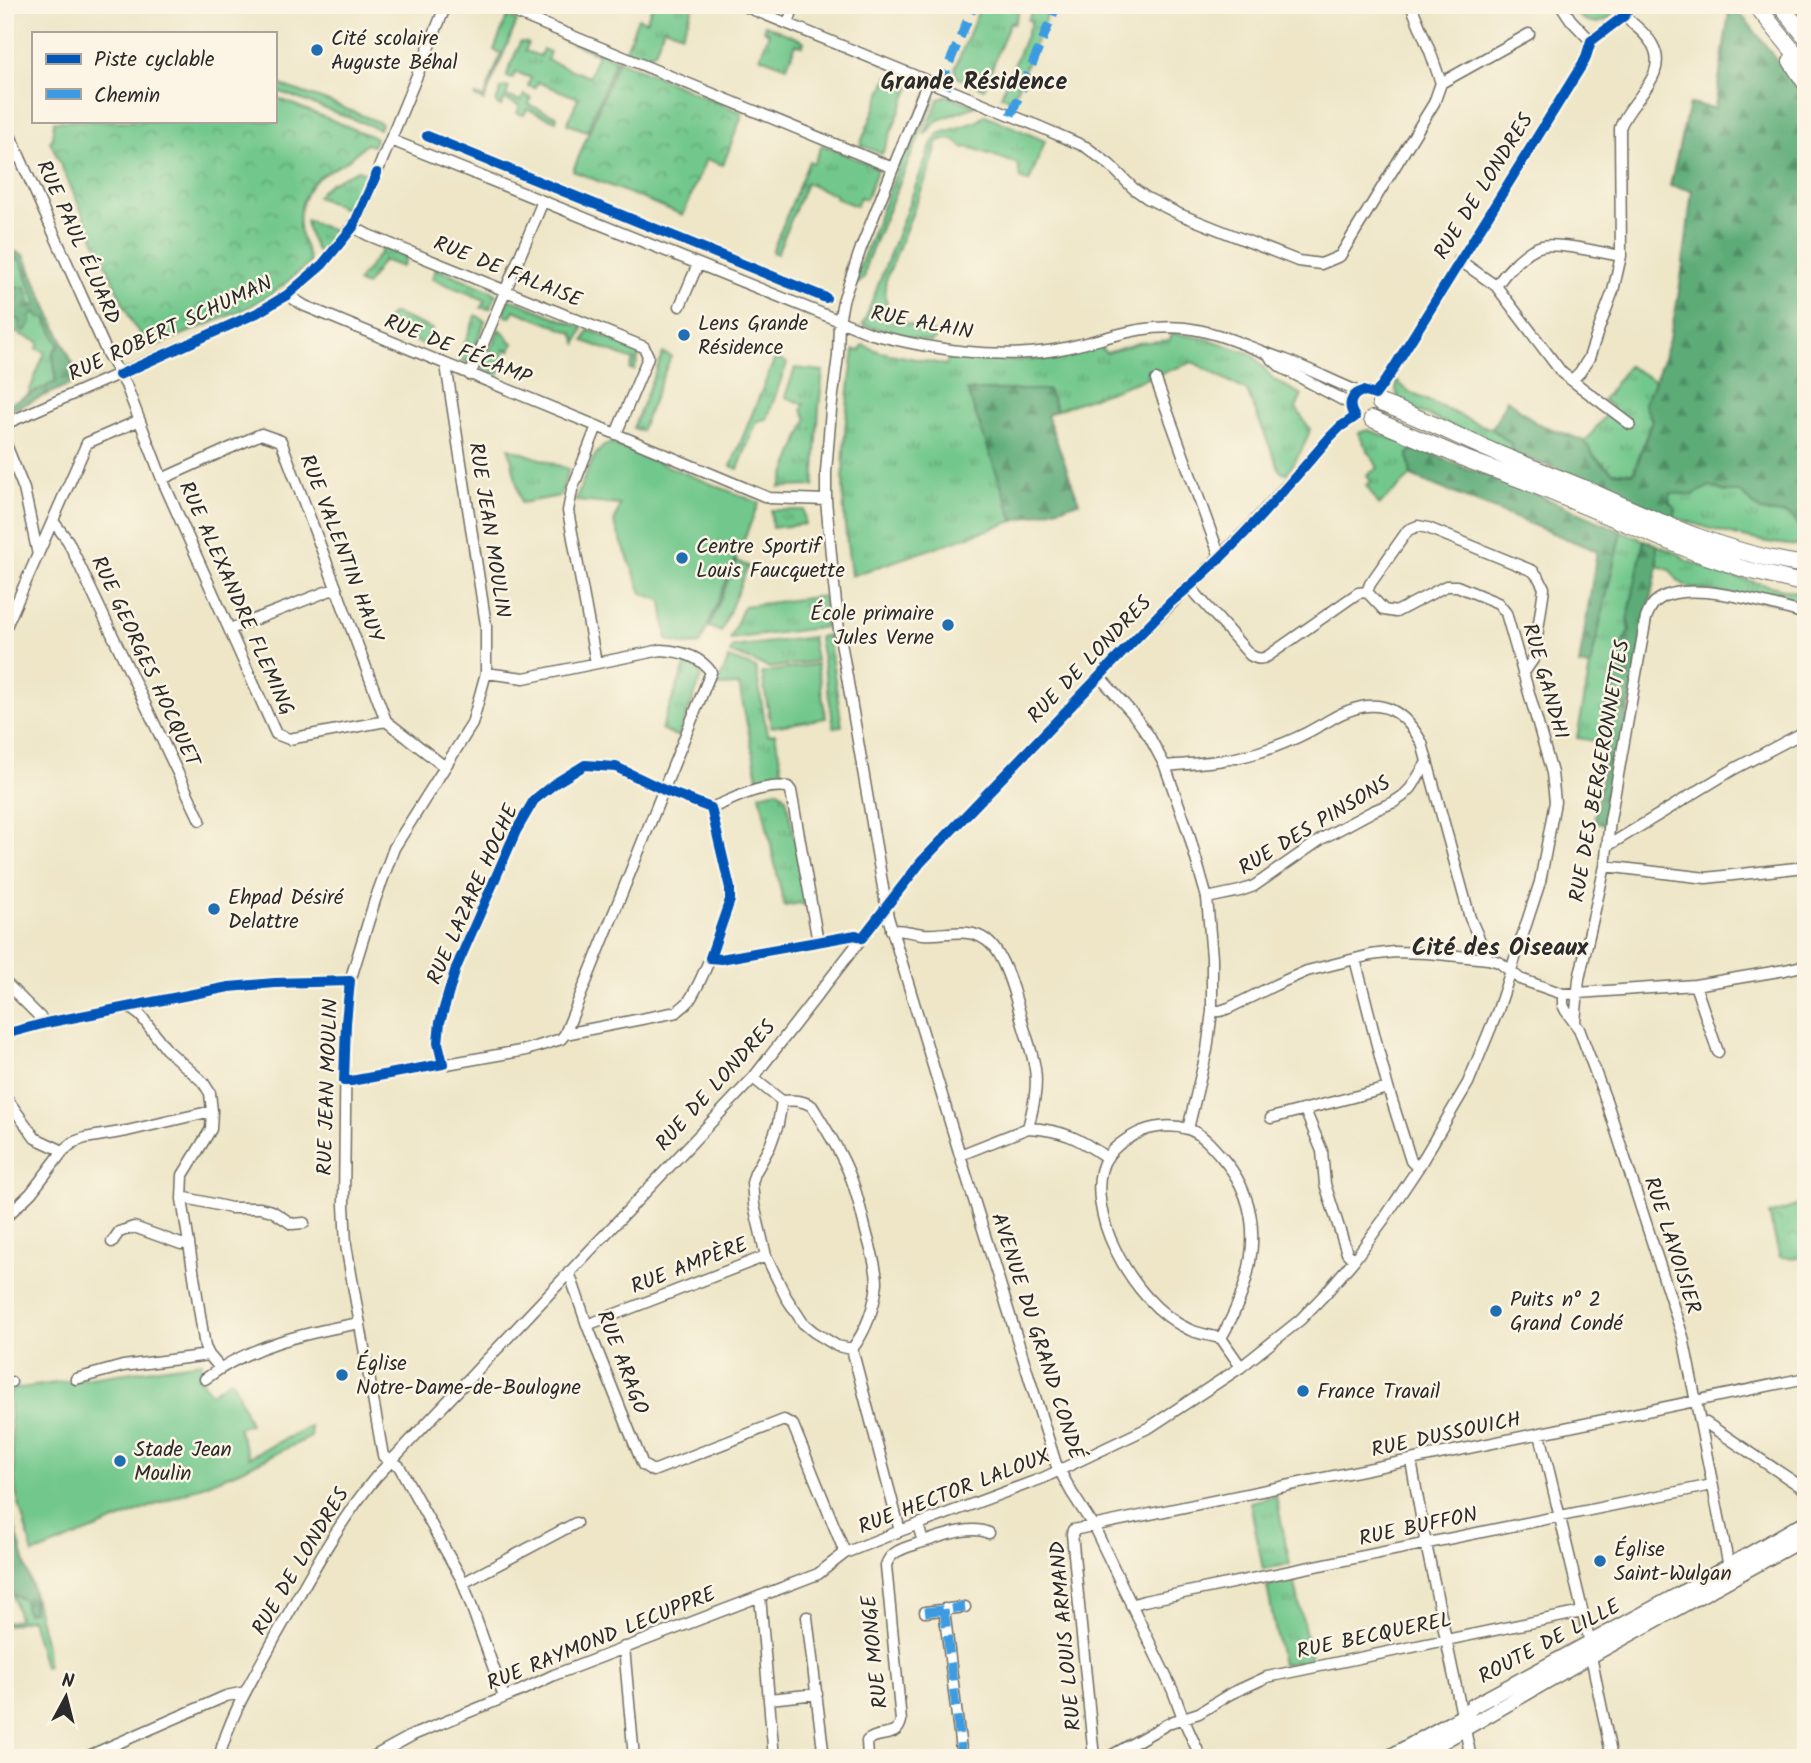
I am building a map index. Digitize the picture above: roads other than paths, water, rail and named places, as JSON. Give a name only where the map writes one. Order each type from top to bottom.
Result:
[{"type":"highway","points":[[1756,5],[1806,67]]},
{"type":"highway","points":[[1780,5],[1806,37]]},
{"type":"highway","points":[[1788,45],[1791,63],[1806,84]]},
{"type":"highway","points":[[1377,399],[1719,561],[1805,584]]},
{"type":"highway","points":[[1372,419],[1468,460],[1625,515]]},
{"type":"highway","points":[[1641,522],[1752,555],[1806,565]]},
{"type":"highway","points":[[1752,555],[1806,555]]},
{"type":"main road","name":"ROUTE DE LILLE","points":[[1591,1650],[1806,1522]]},
{"type":"main road","name":"ROUTE DE LILLE","points":[[1388,1758],[1464,1721],[1591,1650],[1806,1537]]},
{"type":"main road","name":"ROUTE DE LILLE","points":[[1414,1758],[1464,1721]]},
{"type":"street","name":"RUE ROBERT SCHUMAN","points":[[5,424],[257,313],[287,295],[322,265],[353,227],[446,5]]},
{"type":"street","points":[[496,5],[893,169]]},
{"type":"street","points":[[742,5],[1086,147],[1110,165],[1134,189],[1179,214],[1298,261],[1321,264],[1340,256],[1430,110],[1441,83],[1530,34]]},
{"type":"street","points":[[788,24],[794,5]]},
{"type":"street","points":[[1411,5],[1441,83]]},
{"type":"street","points":[[1561,5],[1591,41]]},
{"type":"street","name":"RUE DE LONDRES","points":[[1377,399],[1459,260],[1584,60],[1591,41],[1624,16],[1631,5]]},
{"type":"street","points":[[1572,380],[1589,358],[1613,291],[1620,256],[1620,128],[1656,71],[1656,53],[1647,37],[1624,16]]},
{"type":"street","name":"AVENUE DU GRAND CONDÉ","points":[[928,81],[861,248],[839,321],[826,472],[826,500],[839,630],[891,930],[1056,1464],[1094,1527],[1173,1690],[1202,1758]]},
{"type":"street","name":"RUE PAUL ÉLUARD","points":[[5,124],[119,375]]},
{"type":"street","name":"RUE ALAIN","points":[[391,140],[864,332],[906,342],[1003,354],[1034,353],[1073,346],[1133,330],[1185,328],[1223,336],[1286,359],[1359,392]]},
{"type":"street","points":[[470,375],[542,201]]},
{"type":"street","name":"RUE DE FALAISE","points":[[353,227],[368,236],[644,347],[647,360],[616,434]]},
{"type":"street","points":[[1496,286],[1523,257],[1544,245],[1620,256]]},
{"type":"street","points":[[1459,260],[1496,286],[1562,373],[1630,424]]},
{"type":"street","points":[[680,306],[698,264]]},
{"type":"street","name":"RUE DE FÉCAMP","points":[[287,295],[305,306],[769,498],[826,500]]},
{"type":"street","name":"RUE ALAIN","points":[[1265,353],[1281,367],[1350,404]]},
{"type":"street","name":"RUE JEAN MOULIN","points":[[446,365],[486,625],[486,673],[472,724],[394,848],[350,981],[344,1080],[344,1205],[346,1245],[383,1456],[399,1466],[463,1583],[504,1698]]},
{"type":"street","name":"RUE ALEXANDRE FLEMING","points":[[119,375],[126,385],[162,479],[276,734],[289,739],[386,721]]},
{"type":"street","points":[[1156,380],[1220,557]]},
{"type":"street","points":[[1367,391],[1377,399],[1379,412],[1372,419],[1366,421],[1355,417],[1350,409],[1350,404],[1359,392],[1367,391]]},
{"type":"street","name":"RUE DE LONDRES","points":[[219,1758],[227,1731],[245,1692],[320,1556],[359,1497],[753,1078],[921,862],[1171,602],[1220,557],[1340,427],[1355,417]]},
{"type":"street","points":[[5,629],[9,611],[38,555],[87,443],[138,421]]},
{"type":"street","points":[[596,663],[568,511],[572,490],[597,426]]},
{"type":"street","name":"RUE VALENTIN HAUY","points":[[162,479],[261,434],[281,441],[386,721]]},
{"type":"street","points":[[5,442],[24,489],[38,555]]},
{"type":"street","name":"RUE GEORGES HOCQUET","points":[[53,522],[68,541],[200,820]]},
{"type":"street","points":[[1190,587],[1250,655],[1263,659],[1358,593],[1367,592],[1408,530],[1418,526],[1428,528],[1533,571],[1539,578],[1544,588],[1534,658],[1523,674]]},
{"type":"street","name":"RUE GANDHI","points":[[1367,592],[1384,610],[1396,612],[1446,586],[1457,586],[1498,603],[1506,613],[1552,773]]},
{"type":"street","points":[[230,629],[336,588]]},
{"type":"street","name":"RUE DES BERGERONNETTES","points":[[1575,1022],[1579,979],[1605,866],[1610,820],[1650,608],[1658,600],[1682,592],[1707,592],[1763,602],[1806,614]]},
{"type":"street","points":[[344,1080],[351,1081],[526,1050],[561,1039],[711,672],[705,662],[678,651],[662,650],[524,678],[486,673]]},
{"type":"street","points":[[1099,676],[1133,714],[1165,766],[1188,831],[1207,898],[1212,958],[1212,1011],[1207,1050],[1188,1129]]},
{"type":"street","points":[[1165,766],[1210,763],[1248,756],[1292,740],[1348,710],[1373,706],[1395,711],[1414,728],[1422,743],[1470,918],[1488,959]]},
{"type":"street","points":[[386,721],[445,767]]},
{"type":"street","points":[[1609,845],[1734,769],[1806,731]]},
{"type":"street","name":"RUE DES PINSONS","points":[[1207,898],[1254,886],[1323,838],[1394,802],[1411,788],[1426,764]]},
{"type":"street","name":"RUE LAZARE HOCHE","points":[[443,1064],[438,1043],[440,1022],[456,968],[516,831],[534,800],[584,765],[616,767],[711,808]]},
{"type":"street","name":"RUE HECTOR LALOUX","points":[[845,1553],[1060,1471],[1150,1427],[1241,1367],[1300,1320],[1354,1259],[1384,1219],[1418,1168],[1468,1083],[1498,1010],[1537,892],[1555,802],[1552,773]]},
{"type":"street","points":[[565,1034],[677,1012],[688,1003],[710,958],[730,900],[730,888],[711,808],[747,793],[782,786],[792,791],[818,942]]},
{"type":"street","points":[[1605,866],[1706,878],[1796,868],[1806,864]]},
{"type":"street","points":[[891,930],[938,935],[968,933],[985,939],[990,944],[1004,965],[1035,1068],[1036,1090],[1028,1128]]},
{"type":"street","points":[[710,958],[721,959],[856,935],[862,938]]},
{"type":"street","points":[[1212,1011],[1229,1008],[1307,971],[1394,953],[1488,959],[1499,962],[1520,979],[1563,994],[1695,985],[1806,964]]},
{"type":"street","points":[[1355,959],[1410,1161],[1418,1168]]},
{"type":"street","points":[[5,1034],[46,1023],[229,987],[350,981]]},
{"type":"street","points":[[5,982],[46,1023]]},
{"type":"street","points":[[1695,985],[1718,1052]]},
{"type":"street","name":"RUE LAVOISIER","points":[[1563,994],[1563,1005],[1575,1022],[1607,1103],[1680,1329],[1729,1567]]},
{"type":"street","points":[[129,1007],[141,1016],[166,1049],[203,1082],[210,1093],[213,1123],[183,1175],[182,1199],[205,1347],[220,1368]]},
{"type":"street","points":[[753,1078],[782,1101],[794,1100],[812,1106],[851,1178],[877,1281],[866,1326],[852,1349],[900,1531]]},
{"type":"street","points":[[1271,1118],[1388,1088]]},
{"type":"street","points":[[5,1096],[35,1138],[63,1151]]},
{"type":"street","points":[[782,1101],[771,1146],[752,1183],[754,1205],[766,1256],[786,1297],[803,1323],[837,1346],[852,1349]]},
{"type":"street","points":[[1305,1110],[1322,1151],[1325,1184],[1347,1253],[1354,1259]]},
{"type":"street","points":[[5,1218],[32,1193],[63,1151],[74,1142],[212,1111]]},
{"type":"street","points":[[960,1155],[1028,1128],[1071,1136],[1107,1158]]},
{"type":"street","points":[[1221,1338],[1247,1279],[1252,1247],[1250,1210],[1243,1189],[1229,1165],[1207,1140],[1188,1129],[1146,1129],[1127,1139],[1107,1158],[1102,1169],[1100,1203],[1108,1235],[1126,1269],[1147,1297],[1189,1329],[1221,1338],[1241,1367]]},
{"type":"street","points":[[182,1199],[231,1208],[260,1208],[272,1211],[292,1224],[304,1223]]},
{"type":"street","points":[[112,1242],[118,1232],[134,1227],[181,1244],[189,1243]]},
{"type":"street","name":"RUE AMPÈRE","points":[[587,1325],[766,1256]]},
{"type":"street","name":"RUE ARAGO","points":[[569,1272],[587,1325],[643,1465],[653,1471],[784,1420],[793,1425],[845,1553]]},
{"type":"street","points":[[205,1379],[242,1356],[286,1339],[360,1323]]},
{"type":"street","points":[[76,1379],[123,1366],[209,1355]]},
{"type":"street","name":"RUE DUSSOUICH","points":[[1094,1527],[1806,1378]]},
{"type":"street","points":[[1700,1422],[1706,1423],[1806,1490]]},
{"type":"street","points":[[1540,1434],[1591,1650],[1612,1758]]},
{"type":"street","points":[[1411,1461],[1471,1758]]},
{"type":"street","name":"RUE BUFFON","points":[[1131,1605],[1712,1485]]},
{"type":"street","points":[[463,1583],[576,1523]]},
{"type":"street","points":[[918,1525],[923,1542],[966,1530],[981,1529],[988,1533]]},
{"type":"street","name":"RUE LOUIS ARMAND","points":[[1094,1527],[1073,1530],[1072,1534],[1094,1758]]},
{"type":"street","points":[[1806,1528],[1806,1537]]},
{"type":"street","name":"RUE MONGE","points":[[867,1758],[867,1741],[871,1737],[895,1732],[901,1721],[887,1559],[923,1542]]},
{"type":"street","name":"RUE RAYMOND LECUPPRE","points":[[371,1758],[413,1735],[554,1675],[817,1574],[845,1553]]},
{"type":"street","points":[[760,1596],[774,1758]]},
{"type":"street","points":[[925,1612],[965,1607]]},
{"type":"street","points":[[944,1609],[962,1758]]},
{"type":"street","name":"RUE BECQUEREL","points":[[1107,1758],[1171,1721],[1199,1713],[1230,1694],[1267,1677],[1582,1612]]},
{"type":"street","points":[[807,1617],[824,1758]]},
{"type":"street","points":[[624,1647],[634,1758]]},
{"type":"street","points":[[84,1758],[226,1696],[245,1692]]},
{"type":"street","points":[[769,1699],[817,1694]]},
{"type":"place","name":"Cité scolaire Auguste Béhal","points":[[317,50]]},
{"type":"place","name":"Lens Grande Résidence","points":[[684,335]]},
{"type":"place","name":"Centre Sportif Louis Faucquette","points":[[682,558]]},
{"type":"place","name":"École primaire Jules Verne","points":[[948,625]]},
{"type":"place","name":"Ehpad Désiré Delattre","points":[[214,909]]},
{"type":"place","name":"Puits n° 2 Grand Condé","points":[[1496,1311]]},
{"type":"place","name":"Église Notre-Dame-de-Boulogne","points":[[342,1375]]},
{"type":"place","name":"France Travail","points":[[1303,1391]]},
{"type":"place","name":"Stade Jean Moulin","points":[[120,1461]]},
{"type":"place","name":"Église Saint-Wulgan","points":[[1600,1561]]},
{"type":"district","name":"Grande Résidence","points":[[974,81]]},
{"type":"district","name":"Cité des Oiseaux","points":[[1500,947]]}]
